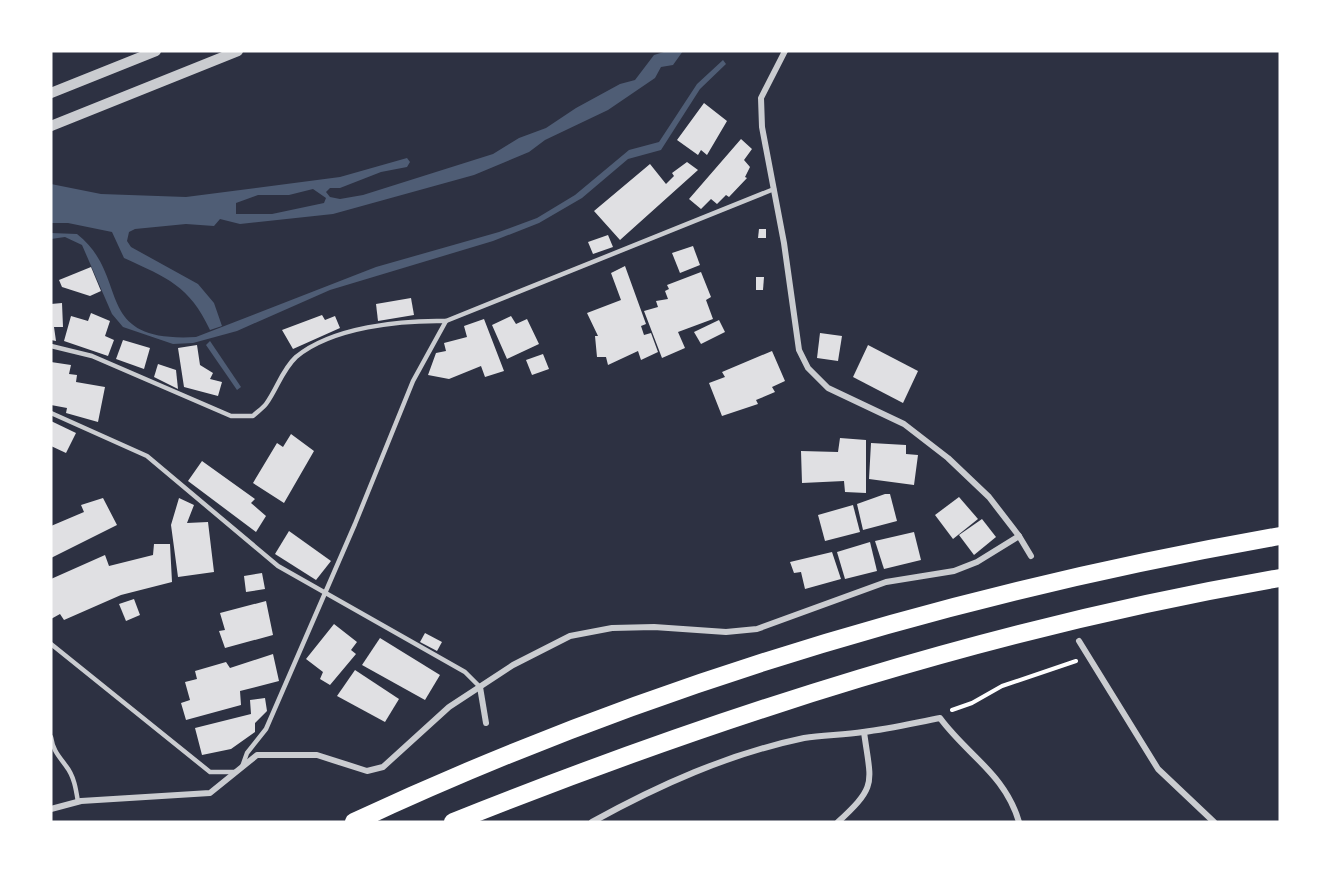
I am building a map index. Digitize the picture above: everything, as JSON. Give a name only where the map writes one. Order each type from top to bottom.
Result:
[{"type":"highway","points":[[354,822],[564,733],[716,679],[866,630],[1052,581],[1280,536]]},
{"type":"highway","points":[[453,822],[575,773],[728,718],[879,671],[1046,625],[1280,578]]},
{"type":"street","points":[[51,93],[156,51]]},
{"type":"street","points":[[51,126],[238,51]]},
{"type":"street","points":[[785,51],[761,98],[762,126],[799,350],[808,368],[828,388],[904,424],[948,458],[989,497],[1019,536],[1031,556]]},
{"type":"street","points":[[51,809],[78,802],[210,793],[257,755],[283,753],[316,755],[367,771],[383,767],[449,707],[513,665],[570,636],[612,628],[654,627],[726,632],[757,629],[886,582],[954,571],[977,562],[1019,536]]},
{"type":"street","points":[[1079,641],[1158,769],[1214,822]]},
{"type":"street","points":[[480,687],[486,723]]},
{"type":"street","points":[[592,822],[632,800],[702,768],[750,751],[806,738],[864,732],[940,718],[960,743],[994,775],[1013,800],[1020,822]]},
{"type":"street","points":[[838,822],[864,798],[870,780],[864,732]]},
{"type":"lane","points":[[51,346],[92,356],[231,416],[253,416],[266,404],[277,383],[296,358],[327,340],[363,329],[417,320],[446,321],[774,189]]},
{"type":"lane","points":[[242,767],[247,753],[266,729],[413,381],[446,321]]},
{"type":"lane","points":[[51,413],[147,456],[278,566],[465,672],[480,687]]},
{"type":"lane","points":[[51,644],[210,772],[235,772]]},
{"type":"lane","points":[[51,736],[57,756],[66,766],[74,781],[78,802]]},
{"type":"path","points":[[940,718],[951,710],[972,703],[1002,687],[1088,658]]},
{"type":"water","points":[[667,51],[683,51],[673,65],[661,67],[655,78],[608,110],[545,140],[529,152],[474,175],[333,214],[240,224],[220,219],[214,226],[186,224],[135,229],[129,232],[127,241],[131,247],[198,284],[214,303],[222,326],[210,330],[194,303],[185,293],[153,271],[124,258],[112,232],[68,223],[51,223],[51,184],[101,194],[186,197],[340,177],[407,158],[410,162],[407,167],[381,172],[340,188],[330,188],[326,192],[330,197],[340,199],[363,195],[493,154],[519,138],[546,128],[576,108],[620,84],[635,80],[654,55]],"holes":[[[313,189],[326,198],[324,203],[272,214],[236,214],[236,203],[258,195],[289,195]]]},
{"type":"water","points":[[723,60],[726,64],[700,89],[661,150],[628,159],[582,198],[539,223],[493,241],[330,290],[237,331],[193,343],[173,344],[123,327],[112,314],[82,245],[65,237],[51,239],[51,233],[77,234],[94,251],[104,269],[117,304],[126,318],[140,329],[163,336],[196,337],[376,267],[499,232],[537,218],[575,195],[629,150],[659,142],[697,84]]},
{"type":"water","points":[[210,341],[241,387],[237,390],[206,345]]},
{"type":"building","points":[[704,103],[727,121],[707,155],[701,150],[698,155],[677,140]]},
{"type":"building","points":[[741,139],[752,149],[744,160],[750,167],[745,177],[747,178],[729,197],[726,195],[717,204],[711,199],[701,209],[689,199]]},
{"type":"building","points":[[687,162],[698,170],[620,240],[594,211],[650,164],[666,184],[674,176],[672,173]]},
{"type":"building","points":[[759,229],[766,229],[766,238],[758,238]]},
{"type":"building","points":[[608,235],[613,247],[593,254],[588,242]]},
{"type":"building","points":[[693,246],[700,265],[680,273],[672,253]]},
{"type":"building","points":[[625,266],[646,324],[641,326],[644,335],[651,333],[658,352],[641,360],[638,351],[608,365],[606,357],[597,357],[595,336],[598,336],[587,313],[621,300],[611,273]]},
{"type":"building","points":[[91,267],[101,291],[90,296],[62,287],[59,280]]},
{"type":"building","points":[[701,272],[711,297],[706,300],[713,319],[678,332],[685,348],[662,358],[644,311],[658,307],[656,301],[668,299],[665,291],[669,289],[667,285]]},
{"type":"building","points":[[756,277],[764,277],[763,290],[756,290]]},
{"type":"building","points":[[411,298],[414,315],[378,321],[376,304]]},
{"type":"building","points":[[62,303],[63,327],[54,327],[56,341],[51,340],[51,304]]},
{"type":"building","points":[[91,313],[110,321],[105,336],[114,340],[108,356],[64,341],[71,316],[88,321]]},
{"type":"building","points":[[322,315],[325,320],[335,316],[340,328],[293,349],[282,330]]},
{"type":"building","points":[[511,316],[516,324],[527,319],[539,344],[507,359],[492,325]]},
{"type":"building","points":[[484,319],[504,371],[485,377],[481,366],[449,379],[428,375],[436,353],[446,351],[444,343],[467,337],[464,326]]},
{"type":"building","points":[[719,320],[725,332],[701,344],[694,332]]},
{"type":"building","points":[[820,333],[842,336],[838,361],[817,358]]},
{"type":"building","points":[[123,340],[150,348],[144,369],[116,359]]},
{"type":"building","points":[[197,345],[200,365],[213,373],[210,379],[222,382],[218,396],[184,387],[178,348]]},
{"type":"building","points":[[868,345],[918,371],[903,403],[853,377]]},
{"type":"building","points":[[772,351],[785,381],[772,387],[775,392],[756,400],[758,404],[722,416],[709,383],[725,377],[722,372]]},
{"type":"building","points":[[543,354],[549,369],[532,375],[526,360]]},
{"type":"building","points":[[51,362],[71,365],[69,374],[77,375],[76,382],[105,387],[98,422],[66,413],[67,408],[51,405]]},
{"type":"building","points":[[158,364],[176,370],[178,389],[154,377]]},
{"type":"building","points":[[51,421],[76,433],[66,453],[51,446]]},
{"type":"building","points":[[291,434],[314,451],[284,503],[253,483],[277,443],[283,447]]},
{"type":"building","points":[[840,438],[866,440],[866,493],[845,492],[844,481],[802,483],[801,451],[838,452]]},
{"type":"building","points":[[871,443],[906,445],[906,454],[918,455],[914,485],[869,479]]},
{"type":"building","points":[[202,461],[255,499],[251,503],[266,516],[256,532],[188,481]]},
{"type":"building","points":[[890,494],[897,521],[863,530],[857,504]]},
{"type":"building","points":[[959,497],[978,519],[953,539],[935,515]]},
{"type":"building","points":[[103,498],[117,525],[51,558],[51,526],[84,512],[81,505]]},
{"type":"building","points":[[179,498],[194,505],[187,523],[208,522],[214,572],[178,577],[171,525]]},
{"type":"building","points":[[853,505],[860,532],[825,541],[818,515]]},
{"type":"building","points":[[982,519],[996,537],[974,555],[959,535]]},
{"type":"building","points":[[289,531],[331,561],[316,580],[275,554]]},
{"type":"building","points":[[914,532],[921,560],[884,569],[875,541]]},
{"type":"building","points":[[870,542],[877,571],[845,579],[837,552]]},
{"type":"building","points":[[154,544],[170,544],[172,582],[121,595],[64,620],[60,614],[51,619],[51,579],[105,555],[109,566],[153,555]]},
{"type":"building","points":[[832,552],[841,579],[805,589],[801,572],[794,573],[790,562]]},
{"type":"building","points":[[262,573],[265,589],[246,592],[244,576]]},
{"type":"building","points":[[134,599],[140,615],[126,621],[119,604]]},
{"type":"building","points":[[266,601],[273,635],[225,648],[219,631],[225,630],[220,613]]},
{"type":"building","points":[[334,624],[357,642],[351,650],[356,654],[330,685],[320,679],[323,672],[306,659]]},
{"type":"building","points":[[425,633],[442,642],[437,651],[420,642]]},
{"type":"building","points":[[380,638],[440,675],[425,700],[362,665]]},
{"type":"building","points":[[273,654],[279,681],[240,691],[241,705],[186,720],[181,703],[190,700],[185,682],[197,679],[195,671],[226,662],[230,668]]},
{"type":"building","points":[[355,670],[399,699],[385,722],[337,696]]},
{"type":"building","points":[[265,698],[267,711],[255,723],[255,732],[231,749],[202,755],[195,728],[251,714],[250,700]]}]
